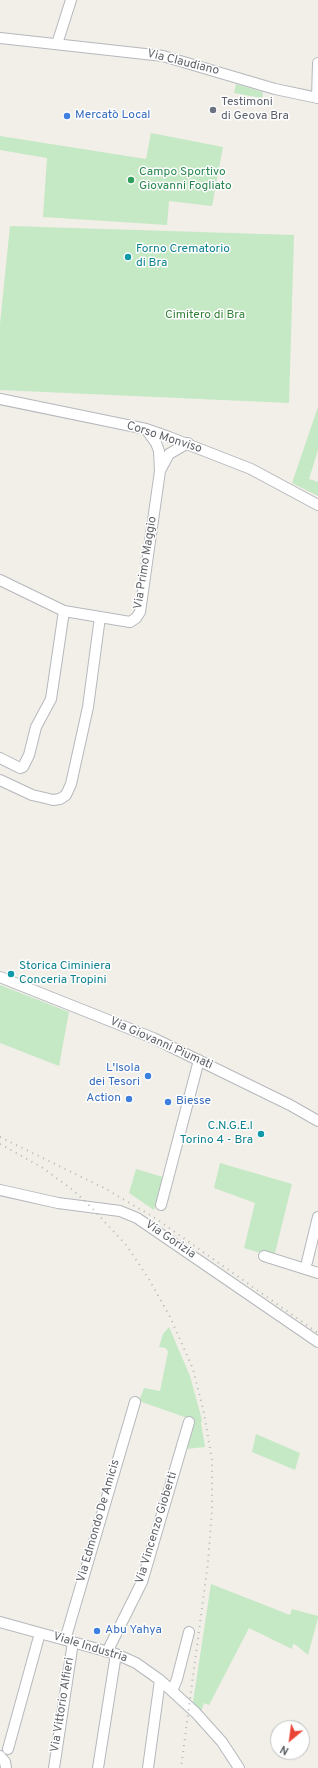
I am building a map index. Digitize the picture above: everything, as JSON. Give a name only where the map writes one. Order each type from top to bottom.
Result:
[{"type":"street","points":[[57,44],[71,0]]},
{"type":"street","name":"Via Claudiano","points":[[0,38],[163,56],[275,89],[317,98]]},
{"type":"street","points":[[317,98],[318,63]]},
{"type":"street","name":"Corso Monviso","points":[[0,399],[146,430],[169,437],[251,469],[318,504]]},
{"type":"street","name":"Via Primo Maggio","points":[[0,580],[64,611],[130,622],[136,618],[140,612],[160,471],[159,451],[156,443],[146,430]]},
{"type":"street","points":[[159,451],[169,437]]},
{"type":"street","name":"Via Primo Maggio","points":[[160,471],[169,454],[169,437]]},
{"type":"street","points":[[169,454],[188,444]]},
{"type":"street","points":[[0,758],[20,768],[23,767],[29,755],[36,727],[51,699],[64,611]]},
{"type":"street","points":[[0,780],[32,794],[53,800],[64,797],[71,784],[88,707],[100,617]]},
{"type":"street","name":"Via Giovanni Piumati","points":[[0,977],[153,1038],[290,1105],[318,1121]]},
{"type":"street","points":[[161,1205],[199,1060]]},
{"type":"street","name":"Via Gorizia","points":[[0,1190],[58,1202],[120,1211],[137,1218],[318,1342]]},
{"type":"street","points":[[307,1262],[318,1217]]},
{"type":"street","points":[[264,1256],[318,1273]]},
{"type":"street","name":"Via Edmondo De Amicis","points":[[69,1641],[82,1578],[135,1402]]},
{"type":"street","name":"Via Vincenzo Gioberti","points":[[98,1768],[111,1653],[142,1582],[189,1422]]},
{"type":"street","name":"Viale Industria","points":[[0,1622],[111,1653],[136,1663],[160,1680],[190,1707],[222,1742],[239,1768]]},
{"type":"street","points":[[172,1691],[177,1678],[189,1632]]},
{"type":"street","points":[[8,1750],[40,1633]]},
{"type":"street","name":"Via Vittorio Alfieri","points":[[54,1768],[69,1641]]},
{"type":"street","points":[[148,1768],[160,1680]]},
{"type":"street","points":[[0,1756],[5,1762],[6,1768]]},
{"type":"green space","points":[[236,84],[263,92],[262,98],[234,93]]},
{"type":"green space","name":"Campo Sportivo Giovanni Fogliato","points":[[151,133],[223,147],[212,206],[169,201],[167,225],[43,217],[47,158],[0,150],[0,136],[146,159]]},
{"type":"green space","name":"Cimitero di Bra","points":[[10,226],[294,235],[289,403],[0,390],[0,324]]},
{"type":"green space","points":[[318,407],[318,450],[309,479],[318,482],[318,496],[292,483]]},
{"type":"green space","points":[[0,985],[69,1012],[59,1066],[0,1043]]},
{"type":"green space","points":[[220,1163],[292,1184],[274,1257],[244,1248],[255,1203],[214,1188]]},
{"type":"green space","points":[[136,1169],[163,1177],[154,1210],[129,1193]]},
{"type":"green space","points":[[169,1327],[190,1376],[202,1420],[201,1423],[205,1447],[186,1449],[193,1420],[139,1401],[144,1388],[160,1391],[168,1352],[166,1348],[159,1347],[163,1334]]},
{"type":"green space","points":[[256,1434],[300,1453],[295,1470],[252,1452]]},
{"type":"green space","points":[[211,1584],[290,1615],[292,1609],[318,1616],[318,1618],[308,1655],[296,1645],[293,1644],[292,1649],[249,1628],[209,1705],[204,1703],[201,1712],[193,1702]]},
{"type":"railway","points":[[0,1137],[106,1189],[155,1218],[318,1333]]},
{"type":"railway","points":[[0,1144],[43,1168],[74,1191],[127,1246],[150,1281],[170,1317],[193,1369],[204,1413],[212,1460],[212,1510],[208,1562],[181,1768]]},
{"type":"place","name":"Testimoni di Geova Bra","points":[[213,110]]},
{"type":"place","name":"Mercatò Local","points":[[67,116]]},
{"type":"place","name":"Campo Sportivo Giovanni Fogliato","points":[[131,180]]},
{"type":"place","name":"Forno Crematorio di Bra","points":[[128,257]]},
{"type":"place","name":"Storica Ciminiera Conceria Tropini","points":[[11,974]]},
{"type":"place","name":"L'Isola dei Tesori","points":[[148,1076]]},
{"type":"place","name":"Action","points":[[129,1099]]},
{"type":"place","name":"Biesse","points":[[168,1102]]},
{"type":"place","name":"C.N.G.E.I Torino 4 - Bra","points":[[261,1134]]},
{"type":"place","name":"Abu Yahya","points":[[97,1631]]}]
